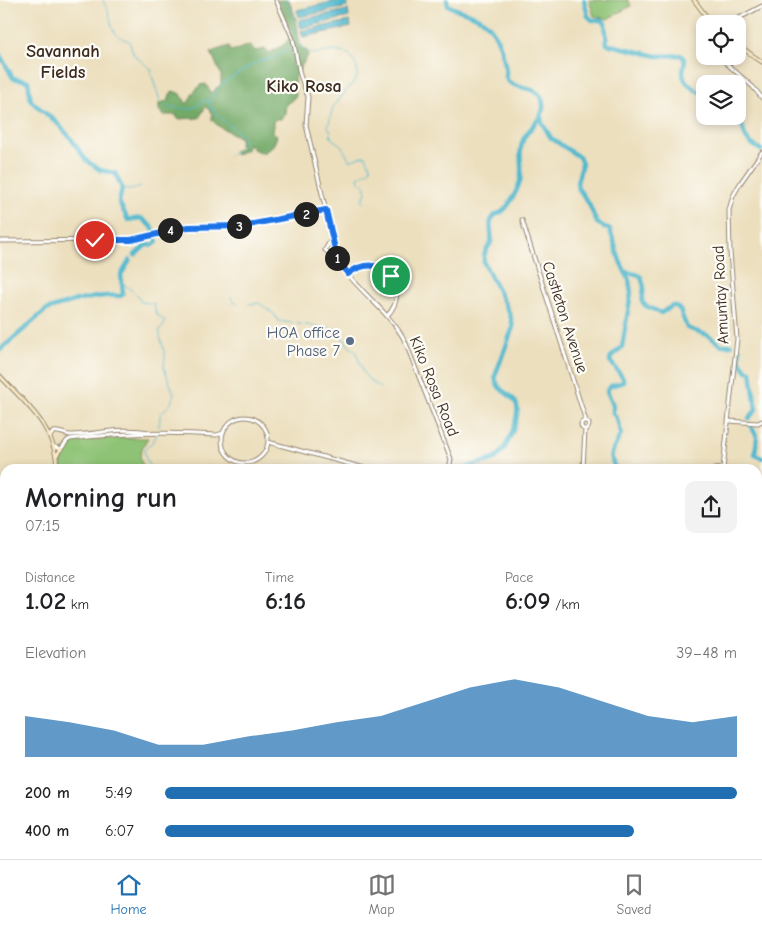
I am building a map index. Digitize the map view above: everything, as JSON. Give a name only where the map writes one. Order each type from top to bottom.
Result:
[{"type":"main road","points":[[694,0],[705,15]]},
{"type":"main road","points":[[746,51],[762,62]]},
{"type":"main road","points":[[0,376],[36,414],[47,430],[57,464]]},
{"type":"main road","points":[[47,430],[53,432]]},
{"type":"main road","points":[[56,457],[60,449]]},
{"type":"street","name":"Kiko Rosa Road","points":[[276,0],[293,39],[300,75],[308,97],[306,125],[337,258],[348,274],[396,326],[405,341],[451,459],[450,464]]},
{"type":"street","points":[[745,15],[762,6]]},
{"type":"street","points":[[728,65],[753,87],[762,98]]},
{"type":"street","name":"Amuntay Road","points":[[724,464],[737,339],[730,252],[729,210],[733,196],[762,152]]},
{"type":"street","points":[[0,242],[118,240],[188,227],[243,226],[326,210]]},
{"type":"street","name":"Castleton Avenue","points":[[522,220],[586,421],[590,425],[585,429],[583,464]]},
{"type":"street","points":[[332,238],[325,250],[337,258]]},
{"type":"street","points":[[348,274],[365,266],[381,268],[388,273],[396,286],[398,298],[393,310],[387,316]]},
{"type":"street","points":[[241,417],[251,417],[259,421],[266,428],[268,442],[263,455],[255,461],[247,463],[238,462],[229,456],[223,447],[223,433],[232,421],[241,417]]},
{"type":"street","points":[[728,422],[758,423],[762,421]]},
{"type":"street","points":[[50,437],[53,432],[58,431],[70,436],[120,431],[202,435],[223,433]]},
{"type":"street","points":[[53,446],[60,449],[70,438],[153,432]]},
{"type":"street","points":[[64,434],[67,436],[67,441]]},
{"type":"street","points":[[202,435],[222,440]]},
{"type":"street","points":[[268,442],[349,464]]},
{"type":"green space","points":[[277,0],[289,0],[296,19],[300,45],[309,54],[294,78],[296,96],[286,105],[285,113],[281,119],[276,119],[273,122],[273,133],[277,135],[272,146],[262,153],[253,149],[248,144],[247,149],[235,155],[234,151],[240,148],[240,138],[218,126],[212,120],[212,114],[206,106],[199,118],[178,119],[176,115],[163,115],[159,110],[159,103],[168,101],[173,91],[181,94],[186,103],[188,103],[200,85],[206,84],[211,93],[221,84],[221,75],[211,52],[229,46],[230,51],[248,45],[256,51],[265,49],[269,53],[285,44],[292,34]]},
{"type":"green space","points":[[589,0],[628,0],[631,6],[607,19],[594,16]]},
{"type":"green space","points":[[114,438],[148,438],[143,446],[140,457],[142,464],[61,464],[60,455],[72,442]]},
{"type":"water","points":[[346,0],[347,7],[299,17],[297,10]]},
{"type":"water","points":[[348,10],[349,17],[301,28],[299,20]]},
{"type":"water","points":[[350,21],[351,27],[303,37],[301,31]]},
{"type":"waterway","points":[[103,0],[116,34],[129,41],[134,55],[152,70],[151,73],[160,101],[168,107],[190,109],[198,106],[203,100],[210,102]]},
{"type":"waterway","points":[[286,0],[295,20],[298,42],[301,47],[313,54],[334,51],[349,54],[357,67],[357,78],[333,107],[328,127],[331,138],[341,145],[350,161],[366,156],[371,168],[358,177],[359,181],[366,186],[366,193],[362,200],[365,203]]},
{"type":"waterway","points":[[447,0],[448,5],[476,17],[490,26],[502,52],[507,80],[516,86],[535,91],[541,97],[543,104],[541,115],[521,145],[521,176],[519,184],[505,209],[492,219],[491,242],[484,256],[484,263],[510,314],[513,327],[495,376],[498,386],[516,403],[517,416],[508,442],[499,455],[491,461],[477,464]]},
{"type":"waterway","points":[[584,0],[588,16],[592,20],[602,20],[605,23],[607,44],[657,56],[681,55],[685,62],[683,73],[685,80],[696,90]]},
{"type":"waterway","points":[[229,155],[240,149],[243,144],[243,137],[216,114],[214,109],[210,109],[213,94],[223,83],[259,61],[273,58],[284,51],[290,50],[291,44]]},
{"type":"waterway","points":[[0,55],[13,78],[28,81],[31,101],[56,122],[69,136],[86,160],[100,170],[115,173],[122,188],[119,202],[128,220],[141,218],[153,228],[157,242],[153,245],[146,245],[135,255]]},
{"type":"waterway","points":[[541,117],[542,123],[551,138],[579,157],[582,164],[577,183],[578,188],[589,204],[597,223],[610,230],[620,261],[629,280],[631,293],[622,347],[611,357],[610,361],[623,378],[623,382],[611,386],[607,391],[621,433],[612,455],[614,464]]},
{"type":"waterway","points":[[742,125],[748,141],[761,150]]},
{"type":"waterway","points":[[122,188],[131,190],[141,187]]},
{"type":"waterway","points":[[81,300],[101,296],[121,296],[123,294],[121,275],[130,260]]},
{"type":"waterway","points":[[625,272],[641,277],[644,287],[642,302],[646,306],[661,313],[672,306],[676,306],[680,310],[687,328],[707,335],[721,345],[732,345]]},
{"type":"waterway","points":[[121,281],[136,294],[141,302],[154,304],[156,314],[165,321],[159,331],[165,356],[164,368],[174,394],[171,403],[160,415],[155,438],[144,450],[148,464]]},
{"type":"waterway","points":[[231,297],[234,303],[238,303]]},
{"type":"waterway","points":[[0,350],[46,310],[77,300]]},
{"type":"waterway","points":[[249,304],[259,303],[274,314],[278,321],[335,329],[350,347],[356,351],[363,372],[369,380],[380,388]]},
{"type":"waterway","points":[[740,350],[739,356],[742,364],[747,371],[751,371],[756,410],[749,418]]},
{"type":"waterway","points":[[750,425],[757,436],[755,455],[762,458]]},
{"type":"place","name":"HOA office Phase 7","points":[[350,341]]},
{"type":"district","name":"Savannah Fields","points":[[63,61]]},
{"type":"district","name":"Kiko Rosa","points":[[304,86]]},
{"type":"route","points":[[95,240],[131,240],[188,227],[243,226],[326,210],[337,258],[348,274],[358,267],[371,266],[386,270],[391,276]]}]
